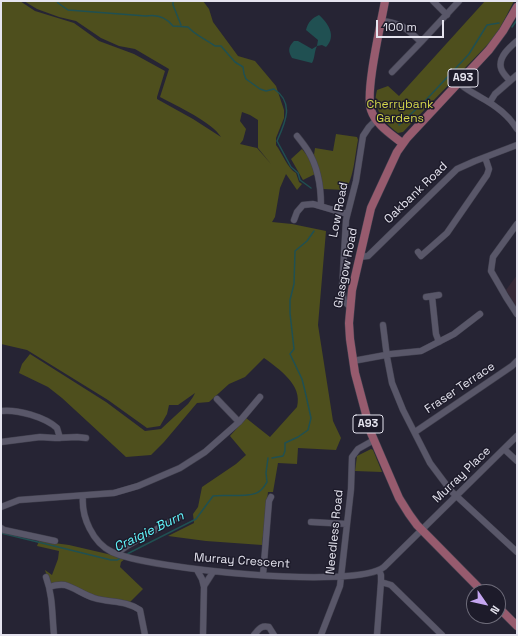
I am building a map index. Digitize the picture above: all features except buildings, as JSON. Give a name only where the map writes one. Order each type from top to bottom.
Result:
[{"type":"main road","points":[[385,1],[374,61],[369,101],[371,110],[376,120],[402,143]]},
{"type":"main road","name":"Glasgow Road","points":[[475,584],[422,530],[409,514],[399,498],[374,440],[365,412],[353,361],[349,329],[350,307],[359,257],[373,203],[402,143],[489,50],[517,6]]},
{"type":"main road","points":[[506,615],[517,626]]},
{"type":"street","points":[[433,1],[447,15]]},
{"type":"street","points":[[392,72],[459,1]]},
{"type":"street","points":[[381,21],[396,23],[403,26],[421,42]]},
{"type":"street","points":[[510,81],[501,68],[500,60],[509,48],[517,41]]},
{"type":"street","points":[[490,102],[495,94],[517,75]]},
{"type":"street","points":[[459,83],[464,88],[490,102],[505,113],[517,130]]},
{"type":"street","name":"Low Road","points":[[350,307],[344,301],[342,289],[347,214],[356,181],[363,136],[376,120]]},
{"type":"street","points":[[297,136],[308,152],[314,165],[321,194],[321,206]]},
{"type":"street","name":"Oakbank Road","points":[[359,257],[368,256],[457,169],[517,145]]},
{"type":"street","points":[[418,252],[422,256],[447,234],[487,175],[489,169],[485,157]]},
{"type":"street","points":[[294,220],[297,212],[303,205],[313,204],[347,214]]},
{"type":"street","points":[[517,224],[493,257],[491,271],[517,314]]},
{"type":"street","points":[[439,295],[429,297],[439,342]]},
{"type":"street","points":[[353,361],[386,355],[417,352],[454,334],[480,314]]},
{"type":"street","points":[[383,325],[386,355],[392,383],[403,410],[430,463],[456,496],[517,552]]},
{"type":"street","name":"Fraser Terrace","points":[[414,432],[512,366],[517,361]]},
{"type":"street","points":[[1,507],[19,500],[114,493],[138,486],[180,468],[205,452],[238,422],[260,397]]},
{"type":"street","points":[[217,399],[238,422]]},
{"type":"street","points":[[1,411],[13,410],[43,420],[57,428],[60,438]]},
{"type":"street","name":"Murray Place","points":[[422,530],[517,436]]},
{"type":"street","points":[[1,442],[40,437],[86,438]]},
{"type":"street","name":"Needless Road","points":[[321,635],[339,590],[351,484],[352,456],[358,449],[374,440]]},
{"type":"street","points":[[504,449],[517,461]]},
{"type":"street","name":"Murray Crescent","points":[[83,496],[86,520],[92,534],[103,546],[112,552],[134,559],[196,570],[262,575],[309,577],[341,576],[379,570]]},
{"type":"street","points":[[262,575],[269,501],[271,497]]},
{"type":"street","points":[[122,555],[120,550],[178,517]]},
{"type":"street","points":[[311,522],[346,524]]},
{"type":"street","points":[[1,528],[4,530],[55,541]]},
{"type":"street","points":[[377,635],[381,582],[379,570],[422,530]]},
{"type":"street","points":[[196,570],[202,579],[204,587],[203,635]]},
{"type":"street","points":[[204,587],[213,572]]},
{"type":"street","points":[[46,577],[50,587],[54,635]]},
{"type":"street","points":[[381,582],[391,585],[442,635]]},
{"type":"street","points":[[50,587],[57,584],[64,585],[100,600],[128,603],[135,606],[140,610],[145,635]]},
{"type":"street","points":[[254,635],[264,626],[269,627],[274,635]]},
{"type":"shaded area","points":[[319,15],[328,26],[331,38],[326,47],[322,45],[317,46],[318,40],[306,30],[314,17]]},
{"type":"shaded area","points":[[294,41],[298,41],[312,49],[317,46],[312,63],[292,58],[289,51]]},
{"type":"shaded area","points":[[517,275],[517,308],[506,290]]},
{"type":"green space","points":[[1,1],[20,1],[35,11],[74,23],[99,41],[134,54],[165,71],[157,99],[221,137],[202,120],[160,97],[169,69],[135,49],[119,46],[101,38],[76,21],[37,9],[24,1],[203,1],[209,9],[213,22],[238,56],[255,61],[276,86],[284,110],[284,118],[276,138],[276,145],[293,171],[296,173],[299,182],[302,184],[297,190],[286,174],[280,188],[275,217],[272,222],[292,224],[326,231],[318,325],[333,421],[341,438],[336,450],[298,448],[297,464],[278,463],[273,492],[268,492],[262,545],[206,541],[168,536],[194,523],[193,514],[198,507],[202,487],[236,464],[246,455],[230,436],[246,418],[270,437],[297,407],[298,399],[296,392],[288,378],[264,358],[245,377],[229,384],[209,402],[197,403],[151,455],[126,457],[48,387],[19,373],[22,364],[30,354],[106,402],[145,431],[161,429],[188,404],[195,393],[178,405],[169,405],[167,414],[160,426],[147,428],[108,400],[27,350],[1,344]],"holes":[[[242,112],[258,120],[258,148],[271,164],[257,148],[240,144],[243,140],[246,129],[240,121]]]},
{"type":"green space","name":"Cherrybank Gardens","points":[[485,1],[514,1],[500,28],[491,41],[403,132],[398,133],[387,124],[379,112],[376,101],[377,90],[388,86],[399,96]]},
{"type":"green space","points":[[336,134],[357,137],[358,140],[352,173],[345,190],[323,189],[314,155],[315,148],[333,151]]},
{"type":"green space","points":[[302,149],[310,159],[315,174],[303,180],[291,159]]},
{"type":"green space","points":[[371,449],[373,450],[382,472],[355,471],[357,456]]},
{"type":"green space","points":[[39,541],[69,545],[125,559],[121,562],[120,567],[143,589],[129,603],[100,599],[77,588],[50,586],[45,570],[52,575],[58,559],[59,551],[37,546]]},
{"type":"waterway","points":[[57,1],[68,10],[158,16],[164,18],[173,26],[188,27],[194,33],[215,46],[221,46],[235,62],[243,67],[246,79],[260,89],[266,91],[274,89],[284,100],[286,107],[285,120],[277,141],[291,167],[298,173],[300,180],[311,188]]},
{"type":"waterway","points":[[173,1],[173,5],[181,25]]},
{"type":"waterway","points":[[512,27],[517,20]]},
{"type":"waterway","points":[[399,125],[425,101],[469,54],[487,25],[499,23]]},
{"type":"waterway","name":"Craigie Burn","points":[[272,458],[283,456],[285,451],[285,443],[308,430],[311,418],[302,379],[290,354],[294,349],[290,300],[294,284],[295,251],[307,241],[314,231]]},
{"type":"waterway","name":"Craigie Burn","points":[[127,554],[196,519],[213,496],[257,493],[267,482],[266,473],[268,458]]},
{"type":"waterway","name":"Craigie Burn","points":[[1,533],[111,560],[117,560],[122,557]]}]
